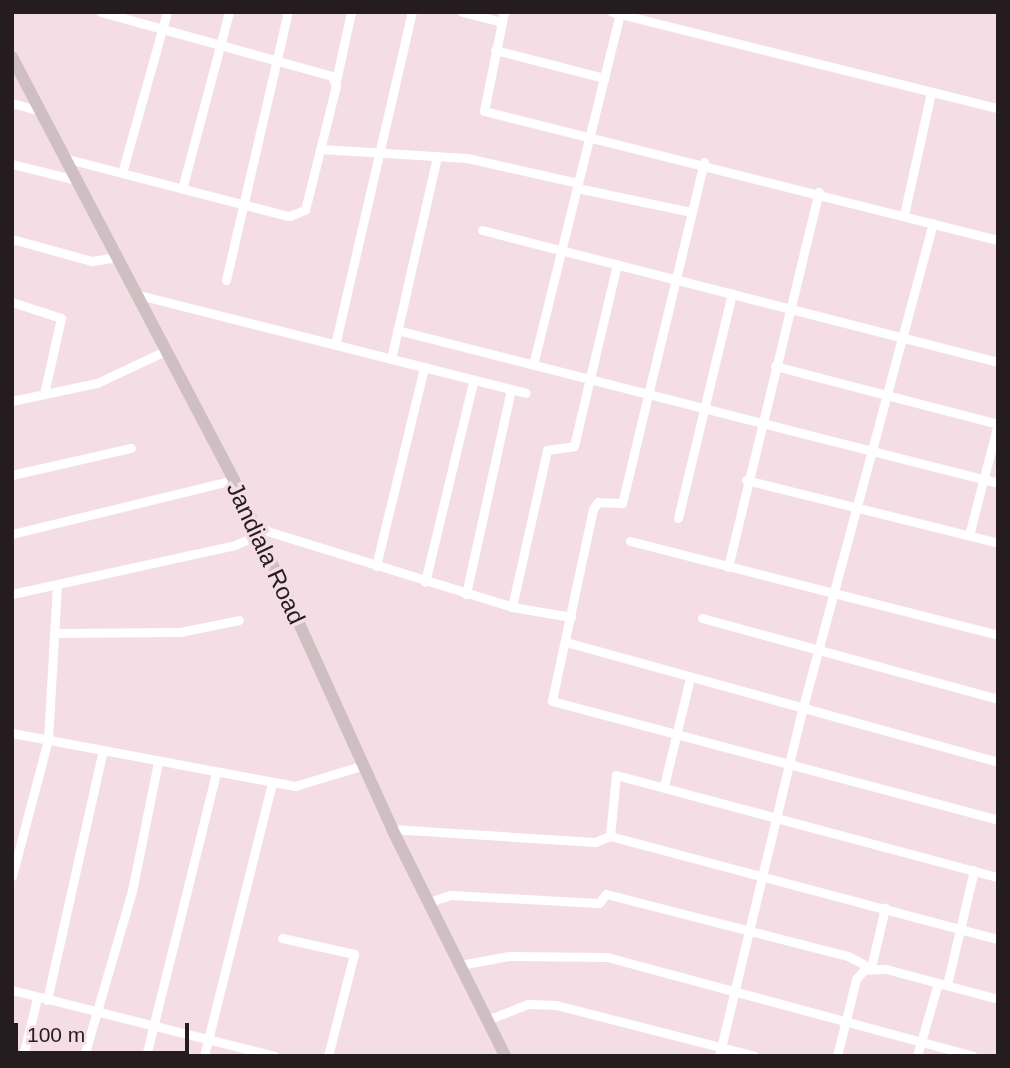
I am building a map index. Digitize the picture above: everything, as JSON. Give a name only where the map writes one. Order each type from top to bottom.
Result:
[{"type":"street","points":[[101,12],[117,14],[276,58],[336,81]]},
{"type":"street","points":[[122,173],[167,12]]},
{"type":"street","points":[[182,189],[229,12]]},
{"type":"street","points":[[226,280],[241,204],[288,12]]},
{"type":"street","points":[[64,158],[241,204],[303,215],[351,12]]},
{"type":"street","points":[[335,345],[412,12]]},
{"type":"street","points":[[462,12],[503,17],[482,110],[704,162],[998,240]]},
{"type":"street","points":[[533,365],[604,78],[616,13],[998,108]]},
{"type":"street","points":[[495,50],[604,78]]},
{"type":"street","name":"Jandiala Road","points":[[12,57],[234,480],[392,829],[505,1056]]},
{"type":"street","points":[[904,215],[931,92]]},
{"type":"street","points":[[12,103],[40,110]]},
{"type":"street","points":[[320,149],[437,156],[691,212]]},
{"type":"street","points":[[391,359],[437,156]]},
{"type":"street","points":[[704,162],[622,503],[598,502],[593,509],[552,701],[998,820]]},
{"type":"street","points":[[12,164],[76,180]]},
{"type":"street","points":[[728,567],[746,480],[818,192]]},
{"type":"street","points":[[719,1056],[803,707],[875,452],[933,223]]},
{"type":"street","points":[[482,230],[998,362]]},
{"type":"street","points":[[12,239],[92,261],[116,257]]},
{"type":"street","points":[[512,607],[547,450],[575,446],[617,264]]},
{"type":"street","points":[[678,518],[732,293]]},
{"type":"street","points":[[135,294],[473,382],[526,393]]},
{"type":"street","points":[[12,302],[61,318],[44,394]]},
{"type":"street","points":[[397,330],[998,483]]},
{"type":"street","points":[[12,401],[117,376],[165,351]]},
{"type":"street","points":[[775,366],[998,424],[969,535]]},
{"type":"street","points":[[376,566],[424,368]]},
{"type":"street","points":[[425,582],[473,382]]},
{"type":"street","points":[[466,594],[510,389]]},
{"type":"street","points":[[12,475],[131,448]]},
{"type":"street","points":[[12,534],[234,480]]},
{"type":"street","points":[[746,480],[998,543]]},
{"type":"street","points":[[12,594],[267,531],[466,594],[512,607],[571,617]]},
{"type":"street","points":[[630,541],[998,635]]},
{"type":"street","points":[[12,876],[48,740],[58,633],[57,585]]},
{"type":"street","points":[[702,618],[998,699]]},
{"type":"street","points":[[58,633],[180,632],[239,620]]},
{"type":"street","points":[[566,642],[658,663],[690,678],[998,762]]},
{"type":"street","points":[[664,786],[690,678]]},
{"type":"street","points":[[12,733],[272,783],[311,785],[364,765]]},
{"type":"street","points":[[47,1000],[103,750]]},
{"type":"street","points":[[84,1056],[132,891],[158,762]]},
{"type":"street","points":[[146,1056],[216,774]]},
{"type":"street","points":[[610,836],[616,775],[998,877]]},
{"type":"street","points":[[204,1056],[272,783]]},
{"type":"street","points":[[392,829],[595,842],[610,836],[998,939]]},
{"type":"street","points":[[917,1056],[960,929],[974,870]]},
{"type":"street","points":[[429,902],[451,895],[599,903],[606,894],[848,956],[871,968],[998,999]]},
{"type":"street","points":[[837,1056],[858,976],[871,968],[885,908]]},
{"type":"street","points":[[282,938],[354,954],[328,1056]]},
{"type":"street","points":[[460,965],[509,956],[607,957],[973,1056]]},
{"type":"street","points":[[12,990],[268,1055]]},
{"type":"street","points":[[23,1056],[37,998]]},
{"type":"street","points":[[487,1020],[540,1003],[755,1056]]}]
